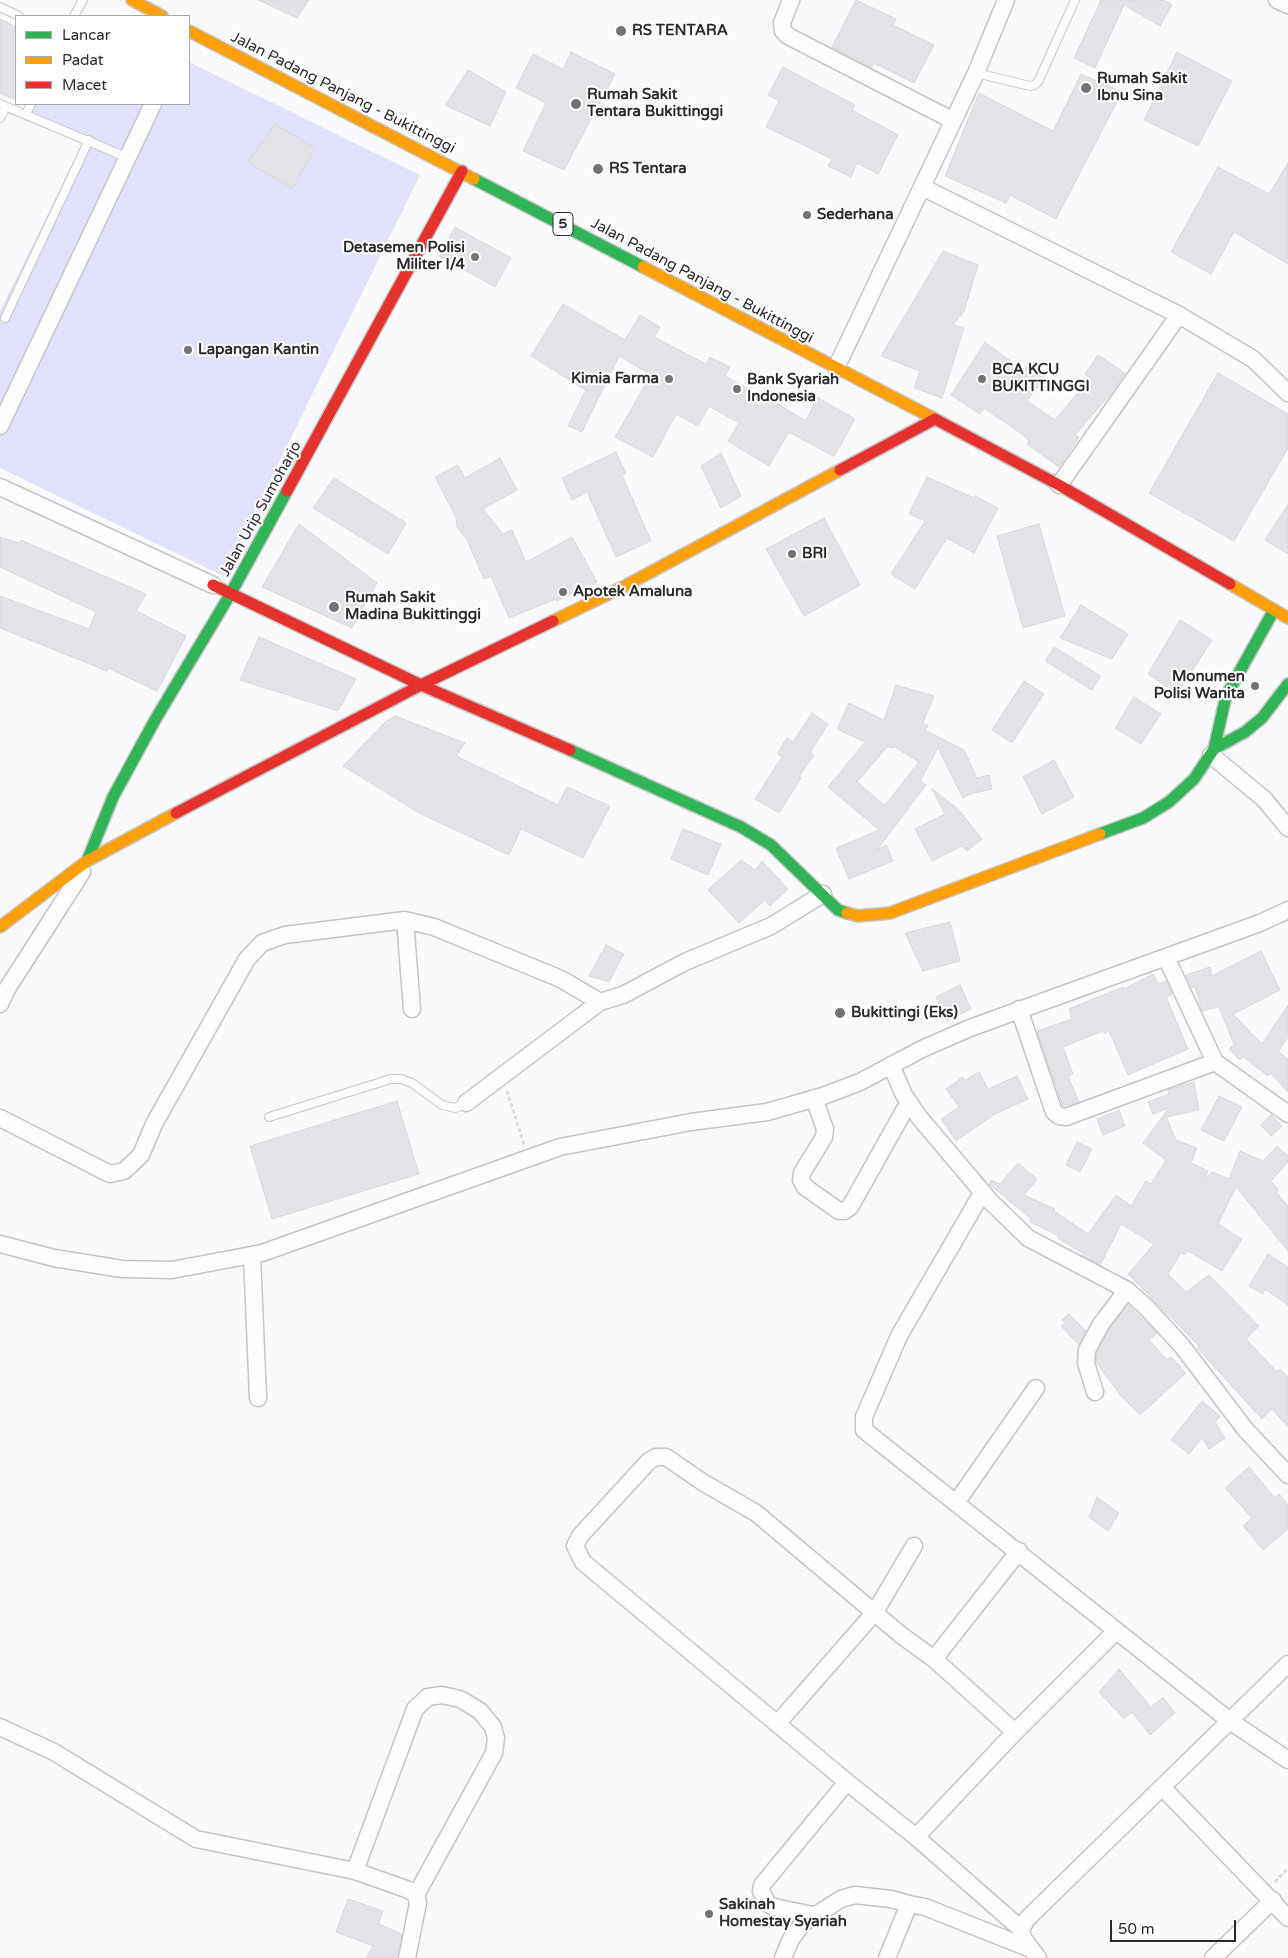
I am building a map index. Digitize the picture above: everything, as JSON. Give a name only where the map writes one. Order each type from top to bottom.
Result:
[{"type":"main road","points":[[132,0],[160,15]]},
{"type":"main road","name":"Jalan Padang Panjang - Bukittinggi","points":[[190,32],[462,171],[1059,485],[1288,618]]},
{"type":"main road","name":"Jalan Urip Sumoharjo","points":[[87,861],[114,796],[155,720],[231,593],[462,171]]},
{"type":"main road","points":[[0,927],[87,861],[421,685],[625,586],[935,420]]},
{"type":"main road","points":[[213,585],[421,685],[538,735],[741,827],[771,845],[838,910],[858,916],[890,913],[1143,818],[1169,802],[1194,779],[1212,752],[1226,696],[1274,610]]},
{"type":"main road","points":[[1212,752],[1245,732],[1262,718],[1288,684]]},
{"type":"street","points":[[790,0],[782,23],[783,31],[788,36],[952,120]]},
{"type":"street","points":[[836,368],[952,120],[976,73],[1006,0]]},
{"type":"street","points":[[0,426],[126,157],[152,105]]},
{"type":"street","points":[[922,187],[1179,315],[1253,359],[1288,393]]},
{"type":"street","points":[[1059,485],[1179,315]]},
{"type":"street","points":[[0,487],[213,585]]},
{"type":"street","points":[[1212,752],[1264,799],[1288,828]]},
{"type":"street","points":[[0,1004],[7,989],[83,871],[87,861]]},
{"type":"street","points":[[466,1103],[600,1002],[623,995],[685,962],[771,926],[823,894]]},
{"type":"street","points":[[0,1244],[54,1258],[122,1270],[172,1270],[252,1255],[286,1246],[560,1147],[644,1131],[767,1112],[814,1098],[860,1082],[891,1065],[970,1028],[1260,923],[1288,910]]},
{"type":"street","points":[[0,1118],[110,1174],[124,1171],[141,1155],[154,1124],[210,1022],[255,948],[262,943],[285,935],[405,920],[434,927],[561,979],[600,1002]]},
{"type":"street","points":[[405,920],[412,1009]]},
{"type":"street","points":[[1166,957],[1215,1062],[1288,1114]]},
{"type":"street","points":[[1019,1009],[1054,1112],[1059,1116],[1066,1117],[1215,1062]]},
{"type":"street","points":[[891,1065],[910,1102],[954,1161],[982,1193],[1028,1238],[1127,1290],[1164,1325],[1245,1429],[1288,1475]]},
{"type":"street","points":[[814,1098],[825,1129],[824,1137],[802,1173],[801,1180],[805,1187],[838,1211],[844,1212],[850,1207],[910,1102]]},
{"type":"street","points":[[982,1193],[903,1328],[862,1423],[869,1436],[1018,1551],[1230,1721],[1288,1760]]},
{"type":"street","points":[[252,1255],[258,1398]]},
{"type":"street","points":[[1096,1392],[1086,1362],[1087,1350],[1102,1324],[1127,1290]]},
{"type":"street","points":[[956,1503],[1036,1388]]},
{"type":"street","points":[[1015,1732],[934,1660],[901,1636],[756,1513],[704,1483],[666,1457],[656,1457],[649,1461],[580,1536],[575,1546],[583,1562],[847,1782],[916,1837],[1021,1929],[1023,1938],[1034,1954]]},
{"type":"street","points":[[777,1724],[875,1612],[914,1546]]},
{"type":"street","points":[[934,1660],[1018,1551]]},
{"type":"street","points":[[916,1837],[1015,1732],[1116,1631]]},
{"type":"street","points":[[1021,1929],[1027,1919],[1288,1664]]},
{"type":"street","points":[[354,1871],[415,1709],[428,1697],[442,1695],[460,1699],[480,1712],[492,1727],[496,1738],[494,1753],[416,1895]]},
{"type":"street","points":[[0,1727],[54,1752],[196,1840],[354,1871],[409,1890],[416,1895],[418,1903],[407,1958]]},
{"type":"street","points":[[813,1915],[774,1908],[768,1904],[761,1891],[762,1885],[847,1782]]},
{"type":"street","points":[[1163,1788],[1273,1900],[1288,1918]]},
{"type":"street","points":[[783,1958],[792,1939],[803,1923],[841,1899],[854,1895],[891,1899],[925,1907],[1034,1954]]},
{"type":"street","points":[[1213,1958],[1273,1900]]},
{"type":"street","points":[[887,1958],[909,1904]]},
{"type":"lane","points":[[75,15],[83,0]]},
{"type":"lane","points":[[976,73],[1030,86],[1034,85],[1038,82],[1075,0]]},
{"type":"lane","points":[[0,7],[17,15]]},
{"type":"lane","points":[[26,114],[30,105]]},
{"type":"lane","points":[[0,118],[3,106],[89,140],[126,157]]},
{"type":"lane","points":[[5,318],[89,140]]},
{"type":"lane","points":[[269,1117],[391,1079],[401,1079],[412,1083],[442,1105],[455,1108],[466,1103]]},
{"type":"path","points":[[502,1076],[528,1157]]},
{"type":"shaded area","points":[[190,62],[420,175],[223,576],[0,468],[0,311],[85,139],[29,111],[32,105],[190,105]]},
{"type":"building","points":[[258,0],[309,0],[297,18]]},
{"type":"building","points":[[856,0],[896,19],[893,25],[934,45],[914,83],[874,63],[871,67],[832,47]]},
{"type":"building","points":[[1101,0],[1164,0],[1172,5],[1160,26],[1124,5],[1095,68],[1074,58]]},
{"type":"building","points":[[0,19],[15,26],[15,100],[0,93]]},
{"type":"building","points":[[571,52],[615,74],[564,170],[523,151],[546,103],[516,88],[533,54],[563,69]]},
{"type":"building","points":[[1177,52],[1232,81],[1198,146],[1144,120]]},
{"type":"building","points":[[783,67],[855,105],[852,110],[898,135],[878,174],[857,163],[851,177],[828,166],[832,159],[766,127],[779,101],[768,95]]},
{"type":"building","points":[[468,70],[506,92],[490,126],[445,105]]},
{"type":"building","points":[[1081,74],[1122,92],[1056,219],[1010,195],[1006,203],[945,176],[979,93],[1053,131]]},
{"type":"building","points":[[275,124],[315,148],[292,189],[248,162]]},
{"type":"building","points":[[1288,163],[1288,264],[1234,232],[1211,274],[1171,252],[1218,167],[1269,194]]},
{"type":"building","name":"Detasemen Polisi Militer I/4","points":[[455,227],[511,258],[495,287],[439,256]]},
{"type":"building","points":[[943,251],[978,265],[964,311],[953,325],[964,328],[942,398],[914,388],[920,371],[881,356]]},
{"type":"building","points":[[563,304],[625,340],[640,315],[660,327],[654,337],[706,364],[710,357],[730,367],[725,376],[757,394],[758,392],[806,421],[817,397],[855,419],[835,455],[833,456],[789,432],[769,466],[728,441],[739,423],[709,406],[698,426],[676,414],[653,457],[615,437],[651,375],[619,356],[582,432],[568,426],[586,390],[531,356]]},
{"type":"building","points":[[985,342],[1024,371],[1028,365],[1045,376],[1027,401],[1055,420],[1090,378],[1085,374],[1098,355],[1125,373],[1112,392],[1075,435],[1079,437],[1059,467],[1027,444],[1029,441],[1019,432],[984,408],[980,414],[951,395]]},
{"type":"building","points":[[1218,373],[1288,414],[1288,448],[1234,541],[1149,493]]},
{"type":"building","points":[[616,452],[626,473],[622,475],[651,541],[616,557],[587,492],[572,500],[562,478]]},
{"type":"building","points":[[721,453],[741,496],[721,508],[701,466]]},
{"type":"building","points":[[500,458],[517,490],[483,509],[503,534],[512,530],[526,562],[572,537],[597,582],[557,601],[556,599],[509,618],[491,576],[484,579],[467,540],[457,527],[456,517],[435,477],[458,465],[465,478]]},
{"type":"building","points":[[927,477],[974,498],[975,496],[998,508],[974,553],[947,538],[915,589],[891,574],[925,521],[909,514]]},
{"type":"building","points":[[334,478],[406,523],[388,554],[313,508]]},
{"type":"building","points":[[1288,504],[1288,554],[1265,540]]},
{"type":"building","points":[[824,518],[860,585],[804,616],[766,549]]},
{"type":"building","points":[[299,524],[377,583],[352,628],[262,587]]},
{"type":"building","points":[[1039,524],[1065,616],[1023,628],[997,536]]},
{"type":"building","points":[[0,537],[19,543],[21,540],[146,594],[136,611],[186,636],[157,691],[108,668],[107,671],[0,628],[0,596],[89,629],[96,612],[0,567]]},
{"type":"building","points":[[1081,605],[1128,634],[1112,659],[1060,638]]},
{"type":"building","points":[[1180,620],[1212,640],[1177,694],[1148,674]]},
{"type":"building","points":[[259,637],[356,679],[338,711],[240,680]]},
{"type":"building","points":[[1054,647],[1101,676],[1092,690],[1045,661]]},
{"type":"building","points":[[1024,681],[1044,694],[1012,743],[992,730]]},
{"type":"building","points":[[896,685],[934,696],[923,723],[928,726],[925,730],[964,750],[977,778],[989,775],[992,789],[970,794],[963,798],[938,748],[920,781],[926,785],[877,850],[886,845],[893,861],[849,879],[836,848],[879,830],[828,787],[865,742],[837,729],[849,703],[884,720]],"holes":[[[888,746],[892,748],[893,746],[919,762],[886,804],[883,804],[857,782]]]},
{"type":"building","points":[[1134,697],[1161,714],[1141,744],[1115,728]]},
{"type":"building","points":[[812,713],[828,724],[810,753],[814,755],[779,813],[755,799],[782,757],[777,754],[787,738],[793,742]]},
{"type":"building","points":[[395,716],[465,743],[456,756],[558,805],[567,787],[610,806],[583,858],[521,829],[509,855],[421,814],[343,766],[385,722]]},
{"type":"building","points":[[1054,760],[1074,797],[1042,814],[1023,777]]},
{"type":"building","points":[[932,789],[958,809],[982,839],[967,851],[962,846],[932,861],[915,829],[945,814]]},
{"type":"building","points":[[683,829],[721,844],[708,875],[671,859]]},
{"type":"building","points":[[741,860],[755,870],[762,861],[788,889],[770,906],[765,900],[739,923],[708,890]]},
{"type":"building","points":[[950,922],[960,961],[923,971],[905,933]]},
{"type":"building","points":[[606,945],[624,954],[609,982],[589,976]]},
{"type":"building","points":[[1261,951],[1280,990],[1233,1014],[1262,1044],[1288,1005],[1288,1037],[1278,1052],[1288,1059],[1288,1092],[1270,1073],[1268,1076],[1243,1057],[1240,1060],[1229,1049],[1234,1044],[1219,1007],[1202,1011],[1195,987],[1192,988],[1186,975],[1210,967],[1212,976]]},
{"type":"building","points":[[1153,974],[1158,984],[1166,981],[1172,994],[1166,997],[1188,1049],[1128,1075],[1109,1031],[1104,1033],[1103,1031],[1063,1047],[1073,1074],[1068,1076],[1079,1102],[1063,1106],[1037,1031],[1072,1019],[1069,1009],[1123,987],[1124,989]]},
{"type":"building","points":[[960,985],[971,1009],[947,1021],[936,997]]},
{"type":"building","points":[[979,1072],[988,1089],[1017,1076],[1028,1099],[995,1114],[956,1141],[941,1119],[959,1107],[946,1089],[963,1077],[965,1080]]},
{"type":"building","points":[[1194,1082],[1199,1110],[1166,1117],[1176,1140],[1197,1148],[1191,1163],[1208,1171],[1204,1180],[1212,1172],[1229,1179],[1240,1151],[1263,1161],[1277,1146],[1288,1156],[1288,1162],[1271,1181],[1278,1190],[1276,1192],[1288,1206],[1288,1251],[1236,1187],[1218,1224],[1242,1239],[1222,1271],[1188,1251],[1184,1255],[1181,1253],[1168,1274],[1186,1292],[1209,1275],[1259,1326],[1246,1339],[1277,1372],[1280,1369],[1288,1377],[1288,1427],[1272,1409],[1262,1419],[1197,1348],[1199,1346],[1128,1274],[1154,1244],[1121,1224],[1100,1265],[1083,1256],[1084,1254],[1058,1238],[1059,1236],[1030,1222],[1031,1219],[989,1184],[991,1180],[1000,1184],[1018,1163],[1037,1179],[1024,1195],[1055,1209],[1054,1211],[1088,1234],[1116,1195],[1131,1206],[1146,1181],[1151,1184],[1166,1160],[1143,1143],[1169,1108],[1153,1114],[1148,1102],[1169,1094],[1168,1090]]},
{"type":"building","points":[[1219,1096],[1242,1107],[1224,1141],[1201,1130]]},
{"type":"building","points":[[397,1101],[419,1174],[272,1219],[250,1146]]},
{"type":"building","points":[[1119,1110],[1125,1126],[1103,1135],[1097,1119]]},
{"type":"building","points":[[1271,1115],[1282,1126],[1271,1136],[1261,1125]]},
{"type":"building","points":[[1077,1142],[1092,1149],[1080,1172],[1066,1165]]},
{"type":"building","points":[[1268,1254],[1288,1267],[1288,1305],[1265,1289],[1263,1294],[1249,1286]]},
{"type":"building","points":[[1128,1305],[1157,1333],[1149,1340],[1167,1360],[1171,1357],[1186,1373],[1140,1415],[1121,1396],[1096,1362],[1097,1353],[1109,1329]]},
{"type":"building","points":[[1069,1314],[1086,1331],[1079,1345],[1061,1326],[1065,1323],[1062,1320]]},
{"type":"building","points":[[1202,1401],[1220,1416],[1215,1422],[1225,1438],[1209,1449],[1202,1438],[1189,1454],[1171,1440]]},
{"type":"building","points":[[1249,1467],[1275,1498],[1279,1494],[1288,1505],[1288,1529],[1263,1550],[1243,1526],[1252,1518],[1225,1488]]},
{"type":"building","points":[[1097,1497],[1119,1513],[1108,1531],[1089,1517]]},
{"type":"building","points":[[1119,1669],[1151,1707],[1163,1697],[1175,1713],[1150,1735],[1132,1712],[1124,1719],[1099,1692]]},
{"type":"building","points":[[348,1899],[383,1911],[379,1924],[402,1934],[396,1958],[366,1958],[373,1946],[336,1932]]},
{"type":"traffic: fast","points":[[474,179],[643,267]]},
{"type":"traffic: fast","points":[[87,861],[113,797],[155,720],[231,593],[287,491]]},
{"type":"traffic: fast","points":[[1100,834],[1143,818],[1169,802],[1194,779],[1214,749],[1226,696],[1274,610]]},
{"type":"traffic: fast","points":[[1214,749],[1245,732],[1262,718],[1288,684]]},
{"type":"traffic: fast","points":[[570,750],[741,827],[771,845],[838,910],[847,913]]},
{"type":"traffic: slow","points":[[132,0],[160,15]]},
{"type":"traffic: slow","points":[[190,32],[474,179]]},
{"type":"traffic: slow","points":[[643,267],[935,419]]},
{"type":"traffic: slow","points":[[553,621],[625,586],[840,470]]},
{"type":"traffic: slow","points":[[1230,584],[1288,618]]},
{"type":"traffic: slow","points":[[0,927],[87,861],[176,813]]},
{"type":"traffic: slow","points":[[847,913],[858,916],[890,913],[1100,834]]},
{"type":"traffic: jam","points":[[287,491],[462,171]]},
{"type":"traffic: jam","points":[[935,419],[1059,485],[1230,584]]},
{"type":"traffic: jam","points":[[840,470],[935,419]]},
{"type":"traffic: jam","points":[[213,585],[421,685],[570,750]]},
{"type":"traffic: jam","points":[[176,813],[421,685],[553,621]]},
{"type":"place","name":"RS TENTARA","points":[[621,31]]},
{"type":"place","name":"Rumah Sakit Ibnu Sina","points":[[1086,88]]},
{"type":"place","name":"Rumah Sakit Tentara Bukittinggi","points":[[576,104]]},
{"type":"place","name":"RS Tentara","points":[[598,169]]},
{"type":"place","name":"Sederhana","points":[[807,215]]},
{"type":"place","name":"Detasemen Polisi Militer I/4","points":[[475,257]]},
{"type":"place","name":"Lapangan Kantin","points":[[188,350]]},
{"type":"place","name":"Kimia Farma","points":[[669,379]]},
{"type":"place","name":"BCA KCU BUKITTINGGI","points":[[982,379]]},
{"type":"place","name":"Bank Syariah Indonesia","points":[[737,389]]},
{"type":"place","name":"BRI","points":[[792,554]]},
{"type":"place","name":"Apotek Amaluna","points":[[563,592]]},
{"type":"place","name":"Rumah Sakit Madina Bukittinggi","points":[[334,607]]},
{"type":"place","name":"Monumen Polisi Wanita","points":[[1255,686]]},
{"type":"place","name":"Bukittingi (Eks)","points":[[840,1013]]},
{"type":"place","name":"Sakinah Homestay Syariah","points":[[709,1914]]}]
